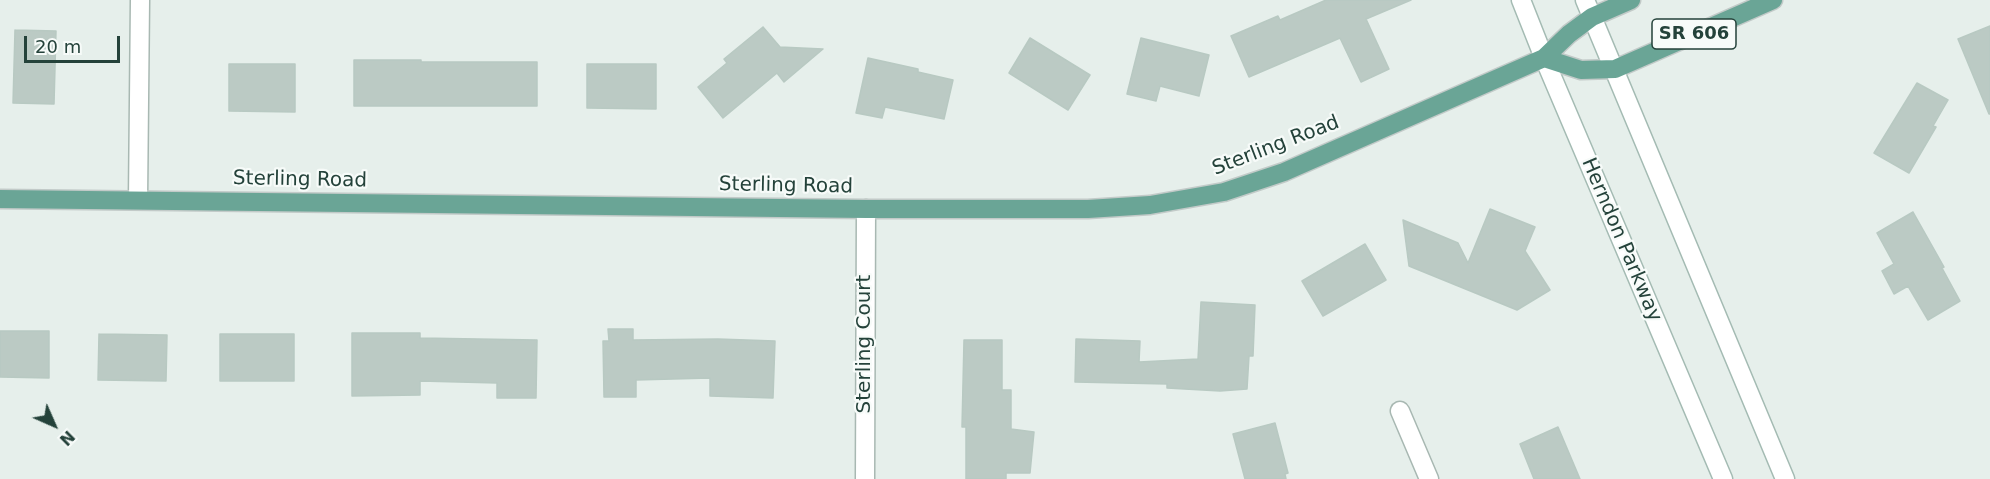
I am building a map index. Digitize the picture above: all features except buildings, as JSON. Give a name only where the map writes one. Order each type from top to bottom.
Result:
[{"type":"main road","points":[[138,200],[140,0]]},
{"type":"main road","name":"Herndon Parkway","points":[[1521,0],[1723,479]]},
{"type":"main road","points":[[1585,0],[1785,479]]},
{"type":"main road","name":"Sterling Road","points":[[0,199],[866,209],[1088,209],[1150,205],[1224,192],[1284,172],[1544,58],[1569,34],[1592,17],[1631,0]]},
{"type":"main road","name":"SR 606","points":[[1544,58],[1581,70],[1615,69],[1773,0]]},
{"type":"main road","name":"Sterling Court","points":[[865,479],[866,209]]},
{"type":"main road","points":[[1400,411],[1429,479]]}]
